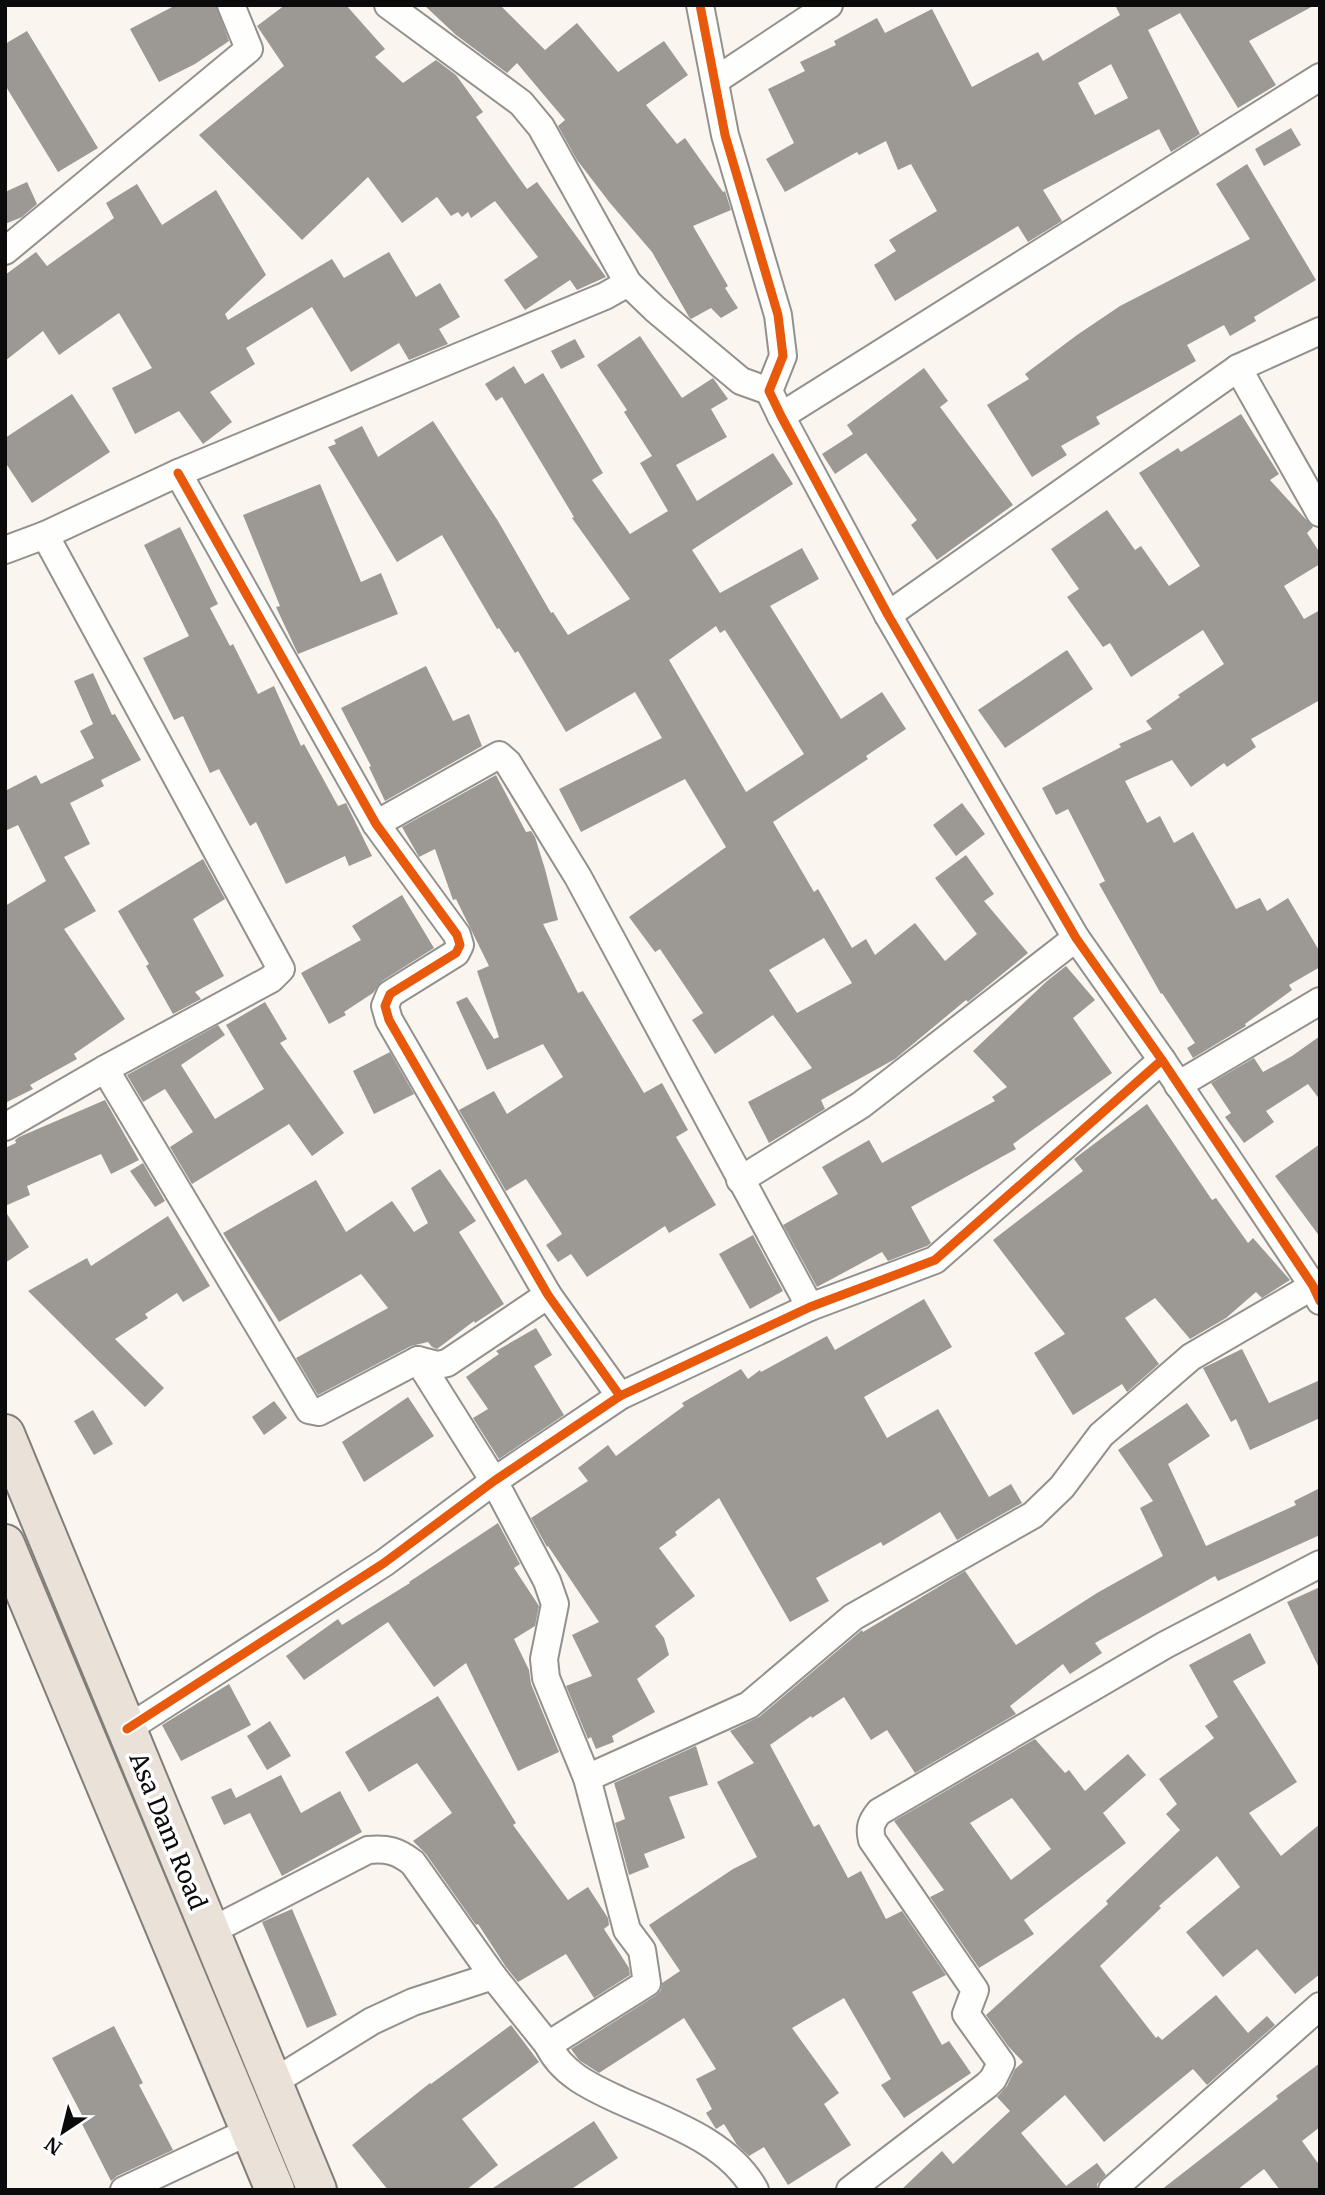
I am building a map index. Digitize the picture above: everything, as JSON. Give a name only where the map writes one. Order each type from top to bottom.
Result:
[{"type":"main road","name":"Asa Dam Road","points":[[5,1434],[317,2190]]},
{"type":"main road","name":"Asa Dam Road","points":[[5,1545],[275,2190]]},
{"type":"street","points":[[5,251],[249,49],[231,5]]},
{"type":"street","points":[[388,5],[521,103],[541,127],[628,283],[741,381],[769,391]]},
{"type":"street","points":[[587,1778],[749,1705],[853,1617],[1032,1515],[1062,1487],[1101,1435],[1191,1357],[1316,1293],[1178,1085],[1076,938],[888,615],[780,416],[769,391],[783,356],[778,315],[725,135],[700,5]]},
{"type":"street","points":[[716,80],[829,5]]},
{"type":"street","points":[[780,416],[1320,77]]},
{"type":"street","points":[[5,550],[45,535],[178,473],[605,296],[628,283]]},
{"type":"street","points":[[888,615],[1238,368],[1320,331]]},
{"type":"street","points":[[1238,368],[1320,513]]},
{"type":"street","points":[[178,473],[376,824],[457,935],[460,945],[456,953],[390,994],[385,1006],[388,1020],[548,1295],[621,1396]]},
{"type":"street","points":[[5,1127],[271,979],[281,969],[45,535]]},
{"type":"street","points":[[376,824],[499,755],[508,763],[578,877],[810,1307]]},
{"type":"street","points":[[740,1180],[861,1105],[1076,938]]},
{"type":"street","points":[[1178,1085],[1320,1001]]},
{"type":"street","points":[[127,1729],[384,1563],[494,1481],[621,1396],[810,1307],[935,1260],[1161,1060]]},
{"type":"street","points":[[105,1069],[309,1410],[319,1412],[418,1360],[438,1365],[447,1363],[548,1295]]},
{"type":"street","points":[[418,1360],[494,1481],[547,1581],[555,1604],[544,1659],[546,1678],[587,1778],[627,1930],[642,1950],[647,1983],[548,2045]]},
{"type":"street","points":[[850,2190],[987,2085],[1001,2063],[966,2014],[975,1990],[872,1840],[872,1821],[879,1812],[1165,1644],[1320,1564]]},
{"type":"street","points":[[209,1932],[368,1850],[386,1848],[401,1854],[413,1863],[494,1976],[548,2045],[553,2056],[573,2076],[715,2147],[748,2177],[755,2190]]},
{"type":"street","points":[[271,2083],[372,2021],[413,2002],[494,1976]]},
{"type":"street","points":[[1112,2190],[1320,2006]]},
{"type":"street","points":[[124,2190],[250,2131]]},
{"type":"building","points":[[176,5],[216,5],[229,41],[195,64],[159,82],[130,29]]},
{"type":"building","points":[[285,5],[346,5],[385,49],[375,57],[403,83],[436,60],[456,75],[483,112],[476,117],[527,189],[537,182],[606,277],[577,290],[570,280],[525,310],[504,280],[538,257],[495,201],[471,218],[468,212],[462,217],[458,212],[451,216],[437,197],[402,223],[368,177],[302,240],[199,135],[284,66],[257,26]]},
{"type":"building","points":[[424,5],[500,5],[545,50],[577,23],[618,72],[664,41],[688,75],[646,105],[677,144],[685,138],[723,192],[725,191],[731,210],[693,226],[738,308],[721,318],[711,308],[691,319],[652,252],[577,160],[558,126],[565,120],[517,63],[507,73],[456,35]]},
{"type":"building","points":[[1115,5],[1315,5],[1249,41],[1276,85],[1238,108],[1180,13],[1148,30],[1200,134],[1171,152],[1159,129],[1043,190],[1062,221],[1028,242],[1018,226],[895,301],[874,265],[896,251],[889,240],[937,211],[911,164],[898,170],[886,141],[859,155],[857,152],[785,192],[766,159],[794,143],[768,89],[805,71],[800,62],[836,45],[834,41],[877,18],[885,33],[932,9],[972,87],[1038,52],[1043,61],[1120,15]],"holes":[[[1111,64],[1128,98],[1095,115],[1078,83]]]},
{"type":"building","points":[[27,31],[98,148],[58,172],[5,85],[5,44]]},
{"type":"building","points":[[1291,128],[1301,145],[1264,166],[1255,149]]},
{"type":"building","points":[[1247,164],[1316,280],[1254,317],[1256,321],[1230,336],[1224,325],[1187,345],[1196,361],[1096,417],[1100,424],[1061,446],[1067,455],[1032,477],[987,405],[1029,379],[1025,374],[1120,306],[1250,239],[1216,184]]},
{"type":"building","points":[[27,182],[37,204],[22,217],[5,224],[5,192]]},
{"type":"building","points":[[137,184],[162,225],[216,190],[266,275],[225,314],[228,320],[332,259],[344,278],[389,252],[416,297],[440,283],[460,317],[439,329],[448,344],[409,360],[399,343],[351,372],[312,307],[246,348],[255,364],[210,392],[232,422],[203,444],[179,411],[135,434],[112,388],[152,368],[119,313],[59,355],[43,331],[5,361],[5,275],[36,252],[47,266],[114,218],[106,203]]},
{"type":"building","points":[[640,336],[682,398],[713,378],[728,399],[711,409],[727,437],[676,465],[697,501],[773,453],[793,484],[692,550],[720,593],[802,548],[819,579],[770,606],[841,719],[882,692],[906,729],[866,756],[868,759],[773,822],[814,892],[818,889],[852,948],[866,939],[875,955],[915,923],[945,961],[977,934],[935,878],[966,855],[994,894],[984,901],[1028,953],[895,1059],[821,1100],[825,1109],[769,1143],[748,1102],[812,1068],[773,1015],[715,1054],[692,1020],[703,1013],[660,949],[655,952],[629,917],[726,847],[685,779],[581,832],[559,789],[662,738],[635,692],[566,732],[518,651],[515,653],[499,628],[497,629],[442,535],[397,562],[328,447],[336,444],[334,440],[362,426],[378,457],[433,421],[498,521],[551,613],[553,612],[568,635],[630,599],[572,518],[574,517],[502,397],[496,401],[485,384],[514,366],[525,384],[543,373],[603,473],[592,480],[630,534],[668,511],[640,463],[652,456],[624,412],[627,410],[597,365]],"holes":[[[716,626],[720,633],[725,630],[804,754],[746,792],[669,660]],[[824,938],[852,983],[797,1013],[769,970]]]},
{"type":"building","points":[[575,339],[585,357],[561,369],[551,351]]},
{"type":"building","points":[[924,368],[948,401],[940,407],[1013,505],[937,560],[911,525],[917,520],[866,453],[835,474],[822,454],[853,434],[847,425]]},
{"type":"building","points":[[72,394],[110,452],[32,503],[5,462],[5,438]]},
{"type":"building","points":[[1241,414],[1279,474],[1270,480],[1313,527],[1307,533],[1320,553],[1320,564],[1284,586],[1304,619],[1320,610],[1320,700],[1251,739],[1256,747],[1227,767],[1224,763],[1191,787],[1172,760],[1125,781],[1147,823],[1160,816],[1174,843],[1193,832],[1236,909],[1260,898],[1267,911],[1288,898],[1320,952],[1320,967],[1289,985],[1292,990],[1245,1024],[1246,1026],[1193,1058],[1187,1048],[1195,1043],[1161,994],[1099,884],[1105,881],[1068,809],[1056,815],[1042,788],[1121,747],[1119,744],[1152,729],[1146,721],[1180,697],[1178,695],[1224,664],[1203,630],[1131,677],[1110,643],[1103,647],[1067,597],[1079,589],[1051,549],[1107,510],[1135,550],[1141,546],[1169,586],[1200,566],[1139,473],[1178,448],[1181,452]]},
{"type":"building","points":[[320,484],[361,582],[381,573],[398,614],[298,654],[276,607],[280,606],[243,515]]},
{"type":"building","points":[[180,527],[218,604],[210,608],[230,646],[233,644],[258,694],[274,686],[301,746],[304,744],[338,806],[346,803],[372,856],[349,866],[345,856],[286,884],[256,822],[250,826],[219,769],[210,773],[183,716],[174,720],[143,658],[189,636],[144,545]]},
{"type":"building","points":[[1067,650],[1093,689],[1005,748],[978,710]]},
{"type":"building","points":[[426,666],[453,721],[469,714],[482,746],[385,801],[369,767],[371,766],[341,708]]},
{"type":"building","points":[[93,673],[112,715],[115,714],[141,760],[101,780],[104,786],[70,803],[90,844],[64,857],[96,911],[64,929],[125,1019],[74,1054],[77,1059],[30,1085],[33,1089],[5,1103],[5,906],[46,881],[18,825],[5,831],[5,791],[36,775],[41,784],[94,758],[80,731],[93,724],[74,681]]},
{"type":"building","points":[[496,775],[526,832],[531,831],[535,837],[558,920],[543,924],[578,993],[583,991],[644,1093],[662,1083],[688,1130],[676,1137],[716,1205],[669,1233],[665,1226],[587,1277],[571,1254],[558,1262],[546,1245],[562,1234],[526,1179],[506,1191],[459,1110],[494,1091],[507,1114],[563,1077],[543,1044],[487,1070],[456,1002],[467,997],[494,1039],[499,1037],[477,971],[489,966],[456,899],[453,900],[435,849],[419,857],[402,827]]},
{"type":"building","points":[[962,803],[985,834],[956,856],[933,825]]},
{"type":"building","points":[[203,859],[225,899],[193,919],[224,976],[195,992],[201,999],[173,1014],[146,966],[149,964],[118,911]]},
{"type":"building","points":[[402,895],[434,948],[382,981],[373,993],[344,1012],[346,1015],[329,1024],[301,973],[361,940],[352,926]]},
{"type":"building","points":[[1066,966],[1095,1000],[1073,1018],[1112,1073],[1013,1144],[1016,1149],[911,1207],[931,1243],[927,1246],[888,1261],[882,1252],[817,1287],[783,1225],[838,1194],[822,1167],[869,1140],[882,1163],[995,1101],[992,1097],[1007,1087],[973,1051]]},
{"type":"building","points":[[265,1002],[287,1039],[280,1043],[344,1133],[312,1156],[289,1124],[192,1184],[170,1147],[193,1132],[165,1089],[143,1102],[127,1075],[218,1025],[225,1035],[181,1065],[215,1119],[264,1089],[226,1025]]},
{"type":"building","points":[[1320,1036],[1320,1100],[1308,1084],[1266,1111],[1274,1122],[1244,1143],[1225,1117],[1231,1113],[1211,1083],[1254,1058],[1263,1072]]},
{"type":"building","points":[[390,1052],[414,1094],[374,1114],[353,1071]]},
{"type":"building","points":[[105,1100],[139,1160],[111,1174],[101,1154],[27,1186],[30,1195],[5,1206],[5,1148],[16,1143],[15,1140],[19,1137]]},
{"type":"building","points":[[1147,1104],[1212,1200],[1216,1198],[1248,1243],[1253,1238],[1290,1280],[1262,1298],[1256,1292],[1226,1318],[1190,1339],[1155,1298],[1125,1318],[1159,1364],[1127,1392],[1122,1384],[1073,1415],[1034,1353],[1065,1334],[993,1240],[1083,1171],[1074,1159]]},
{"type":"building","points":[[1320,1144],[1320,1237],[1275,1176]]},
{"type":"building","points":[[143,1163],[165,1201],[155,1207],[130,1171]]},
{"type":"building","points":[[440,1169],[476,1221],[459,1232],[504,1304],[475,1323],[474,1321],[437,1349],[428,1342],[411,1346],[318,1395],[296,1358],[388,1308],[361,1274],[279,1322],[223,1233],[316,1180],[346,1232],[392,1201],[414,1232],[428,1223],[411,1188]]},
{"type":"building","points":[[5,1211],[29,1247],[5,1263]]},
{"type":"building","points":[[168,1216],[210,1286],[183,1302],[177,1293],[145,1314],[148,1318],[115,1339],[164,1388],[145,1407],[28,1291],[87,1258],[91,1266]]},
{"type":"building","points":[[753,1235],[783,1291],[750,1309],[719,1254]]},
{"type":"building","points":[[924,1299],[952,1347],[864,1397],[887,1438],[938,1409],[989,1497],[1011,1484],[1022,1503],[957,1540],[940,1512],[883,1546],[881,1542],[816,1578],[829,1601],[790,1622],[719,1498],[659,1548],[695,1596],[655,1626],[664,1638],[669,1655],[637,1679],[655,1712],[612,1736],[614,1742],[596,1749],[591,1737],[588,1739],[566,1686],[592,1676],[572,1635],[599,1622],[547,1547],[531,1518],[588,1481],[578,1468],[608,1445],[616,1456],[684,1406],[682,1403],[741,1369],[748,1379],[760,1370],[761,1372],[827,1336],[835,1350]]},
{"type":"building","points":[[536,1328],[552,1355],[534,1366],[564,1415],[499,1459],[473,1418],[488,1409],[466,1377],[499,1354],[496,1351]]},
{"type":"building","points":[[1242,1349],[1269,1403],[1320,1380],[1320,1418],[1250,1450],[1236,1419],[1231,1422],[1203,1368]]},
{"type":"building","points":[[408,1397],[434,1436],[364,1482],[342,1442]]},
{"type":"building","points":[[274,1401],[287,1418],[264,1435],[252,1417]]},
{"type":"building","points":[[1187,1403],[1210,1436],[1168,1464],[1206,1546],[1296,1505],[1294,1501],[1320,1488],[1320,1535],[1218,1581],[1215,1576],[1095,1643],[1102,1653],[1070,1674],[1063,1664],[1010,1706],[1016,1714],[915,1773],[887,1730],[871,1740],[844,1697],[770,1745],[814,1827],[819,1824],[848,1878],[861,1871],[886,1919],[902,1911],[946,1975],[912,1992],[942,2045],[949,2041],[971,2073],[904,2118],[881,2085],[891,2079],[844,1998],[792,2028],[839,2093],[824,2104],[851,2145],[788,2185],[764,2147],[749,2156],[737,2145],[724,2124],[716,2129],[706,2113],[712,2109],[696,2079],[716,2069],[684,2018],[599,2073],[579,2060],[571,2049],[655,1996],[661,1990],[662,1983],[680,1971],[649,1925],[733,1869],[757,1857],[717,1782],[754,1763],[730,1731],[759,1717],[862,1630],[863,1632],[965,1571],[1016,1645],[1097,1593],[1163,1556],[1140,1508],[1153,1501],[1118,1450]]},
{"type":"building","points":[[93,1410],[113,1444],[94,1455],[74,1421]]},
{"type":"building","points":[[498,1523],[520,1564],[514,1568],[539,1606],[535,1626],[514,1639],[529,1670],[531,1684],[559,1752],[518,1771],[466,1663],[434,1687],[388,1622],[304,1680],[286,1656],[338,1619],[342,1625],[410,1583]]},
{"type":"building","points":[[1320,1587],[1320,1670],[1287,1602]]},
{"type":"building","points":[[1250,1633],[1266,1663],[1233,1681],[1297,1782],[1249,1813],[1281,1856],[1320,1824],[1320,1974],[1295,1994],[1257,1949],[1223,1977],[1186,1932],[1240,1887],[1217,1856],[1159,1906],[1161,1908],[1100,1966],[1156,2038],[1158,2036],[1162,2040],[1216,1995],[1248,2033],[1267,2016],[1275,2025],[1207,2085],[1193,2069],[1104,2142],[1065,2095],[1021,2133],[1066,2186],[1097,2163],[1106,2175],[1097,2184],[1097,2190],[901,2190],[942,2151],[953,2164],[1010,2111],[997,2097],[1007,2086],[1015,2069],[1023,2062],[986,2015],[1108,1904],[1106,1901],[1180,1830],[1166,1814],[1177,1804],[1159,1779],[1214,1738],[1205,1726],[1218,1717],[1189,1665]]},
{"type":"building","points":[[229,1684],[251,1725],[181,1761],[162,1725]]},
{"type":"building","points":[[438,1696],[516,1823],[513,1825],[568,1900],[588,1887],[608,1918],[609,1925],[604,1929],[629,1968],[630,1975],[594,1998],[566,1954],[518,1982],[506,1967],[478,1924],[476,1925],[426,1854],[413,1841],[452,1813],[417,1763],[369,1792],[345,1752]]},
{"type":"building","points":[[270,1721],[291,1756],[267,1770],[247,1736]]},
{"type":"building","points":[[1035,1739],[1065,1773],[1069,1770],[1085,1791],[1128,1754],[1146,1775],[1103,1813],[1126,1843],[1024,1920],[1034,1934],[979,1968],[930,1897],[944,1890],[894,1821]],"holes":[[[1012,1798],[1051,1849],[1011,1880],[970,1823]]]},
{"type":"building","points":[[696,1746],[708,1785],[669,1797],[685,1838],[644,1854],[649,1867],[629,1875],[615,1823],[625,1819],[614,1783]]},
{"type":"building","points":[[281,1775],[301,1813],[340,1791],[362,1832],[282,1876],[250,1813],[224,1825],[211,1797],[231,1788],[236,1798]]},
{"type":"building","points":[[292,1909],[337,2015],[307,2028],[262,1922]]},
{"type":"building","points":[[511,2025],[539,2062],[462,2119],[498,2165],[466,2190],[388,2190],[352,2145],[430,2083]]},
{"type":"building","points":[[114,2026],[143,2083],[139,2085],[173,2150],[111,2181],[79,2118],[83,2117],[52,2058]]},
{"type":"building","points":[[1320,2063],[1320,2127],[1302,2141],[1320,2166],[1320,2190],[1280,2190],[1264,2169],[1237,2190],[1161,2190],[1278,2099],[1276,2096]]},
{"type":"building","points":[[594,2121],[618,2158],[570,2190],[490,2190]]},
{"type":"cycle path","points":[[700,5],[725,135],[778,315],[783,356],[769,391],[888,615],[1076,938],[1162,1060],[1313,1286],[1320,1301]]},
{"type":"cycle path","points":[[178,473],[376,824],[457,935],[460,945],[456,953],[390,994],[385,1006],[389,1020],[548,1295],[620,1396]]},
{"type":"cycle path","points":[[127,1729],[384,1563],[494,1481],[620,1396],[810,1307],[935,1260],[1162,1060]]}]
